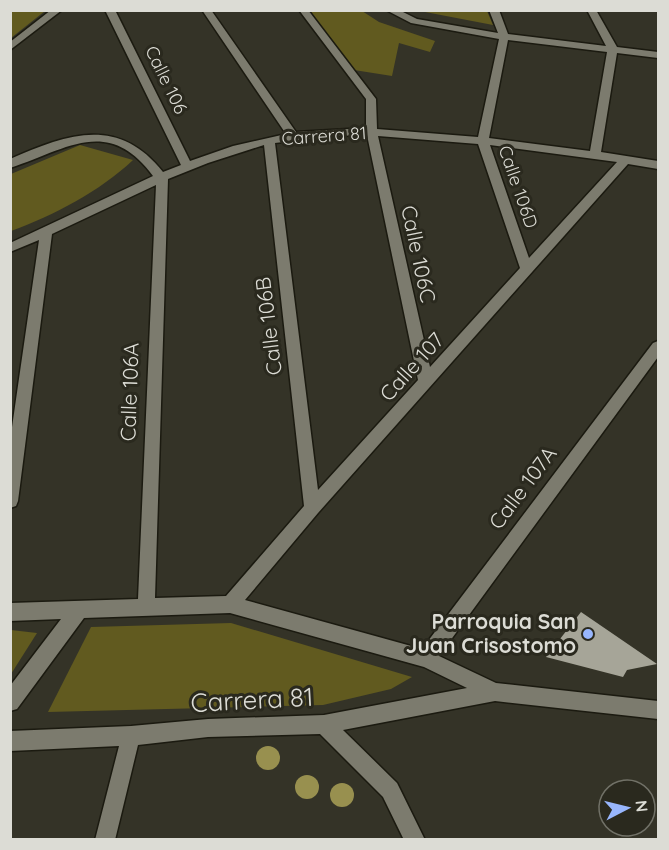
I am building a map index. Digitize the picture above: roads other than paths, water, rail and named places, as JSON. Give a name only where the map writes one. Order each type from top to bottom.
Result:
[{"type":"street","points":[[10,47],[58,10]]},
{"type":"street","name":"Calle 106","points":[[110,10],[187,166]]},
{"type":"street","points":[[207,10],[293,136]]},
{"type":"street","points":[[303,10],[370,99],[372,132]]},
{"type":"street","points":[[390,10],[414,21],[504,37],[658,55]]},
{"type":"street","points":[[494,10],[504,37]]},
{"type":"street","points":[[591,10],[613,49],[595,155]]},
{"type":"street","name":"Calle 106D","points":[[504,37],[483,141],[527,270]]},
{"type":"street","name":"Carrera 81","points":[[10,248],[187,166],[269,140],[293,136],[372,132],[483,141],[630,159],[658,165]]},
{"type":"street","name":"Calle 106C","points":[[372,132],[426,384]]},
{"type":"street","points":[[10,164],[54,144],[98,137],[120,142],[139,152],[162,178]]},
{"type":"street","name":"Calle 106B","points":[[269,140],[312,508]]},
{"type":"street","points":[[630,159],[658,176]]},
{"type":"street","name":"Calle 107","points":[[230,604],[312,508],[630,159]]},
{"type":"street","name":"Calle 106A","points":[[146,608],[162,178]]},
{"type":"street","points":[[10,501],[46,233]]},
{"type":"street","name":"Calle 107A","points":[[426,659],[658,347]]},
{"type":"street","name":"Carrera 81","points":[[10,612],[230,604],[426,659],[495,692]]},
{"type":"street","points":[[10,702],[79,610]]},
{"type":"street","name":"Carrera 81","points":[[10,741],[131,736],[208,728],[324,724],[495,692],[658,710]]},
{"type":"street","points":[[324,724],[390,790],[415,840]]},
{"type":"street","points":[[105,840],[131,736]]},
{"type":"place","name":"Parroquia San Juan Crisostomo","points":[[588,634]]}]
